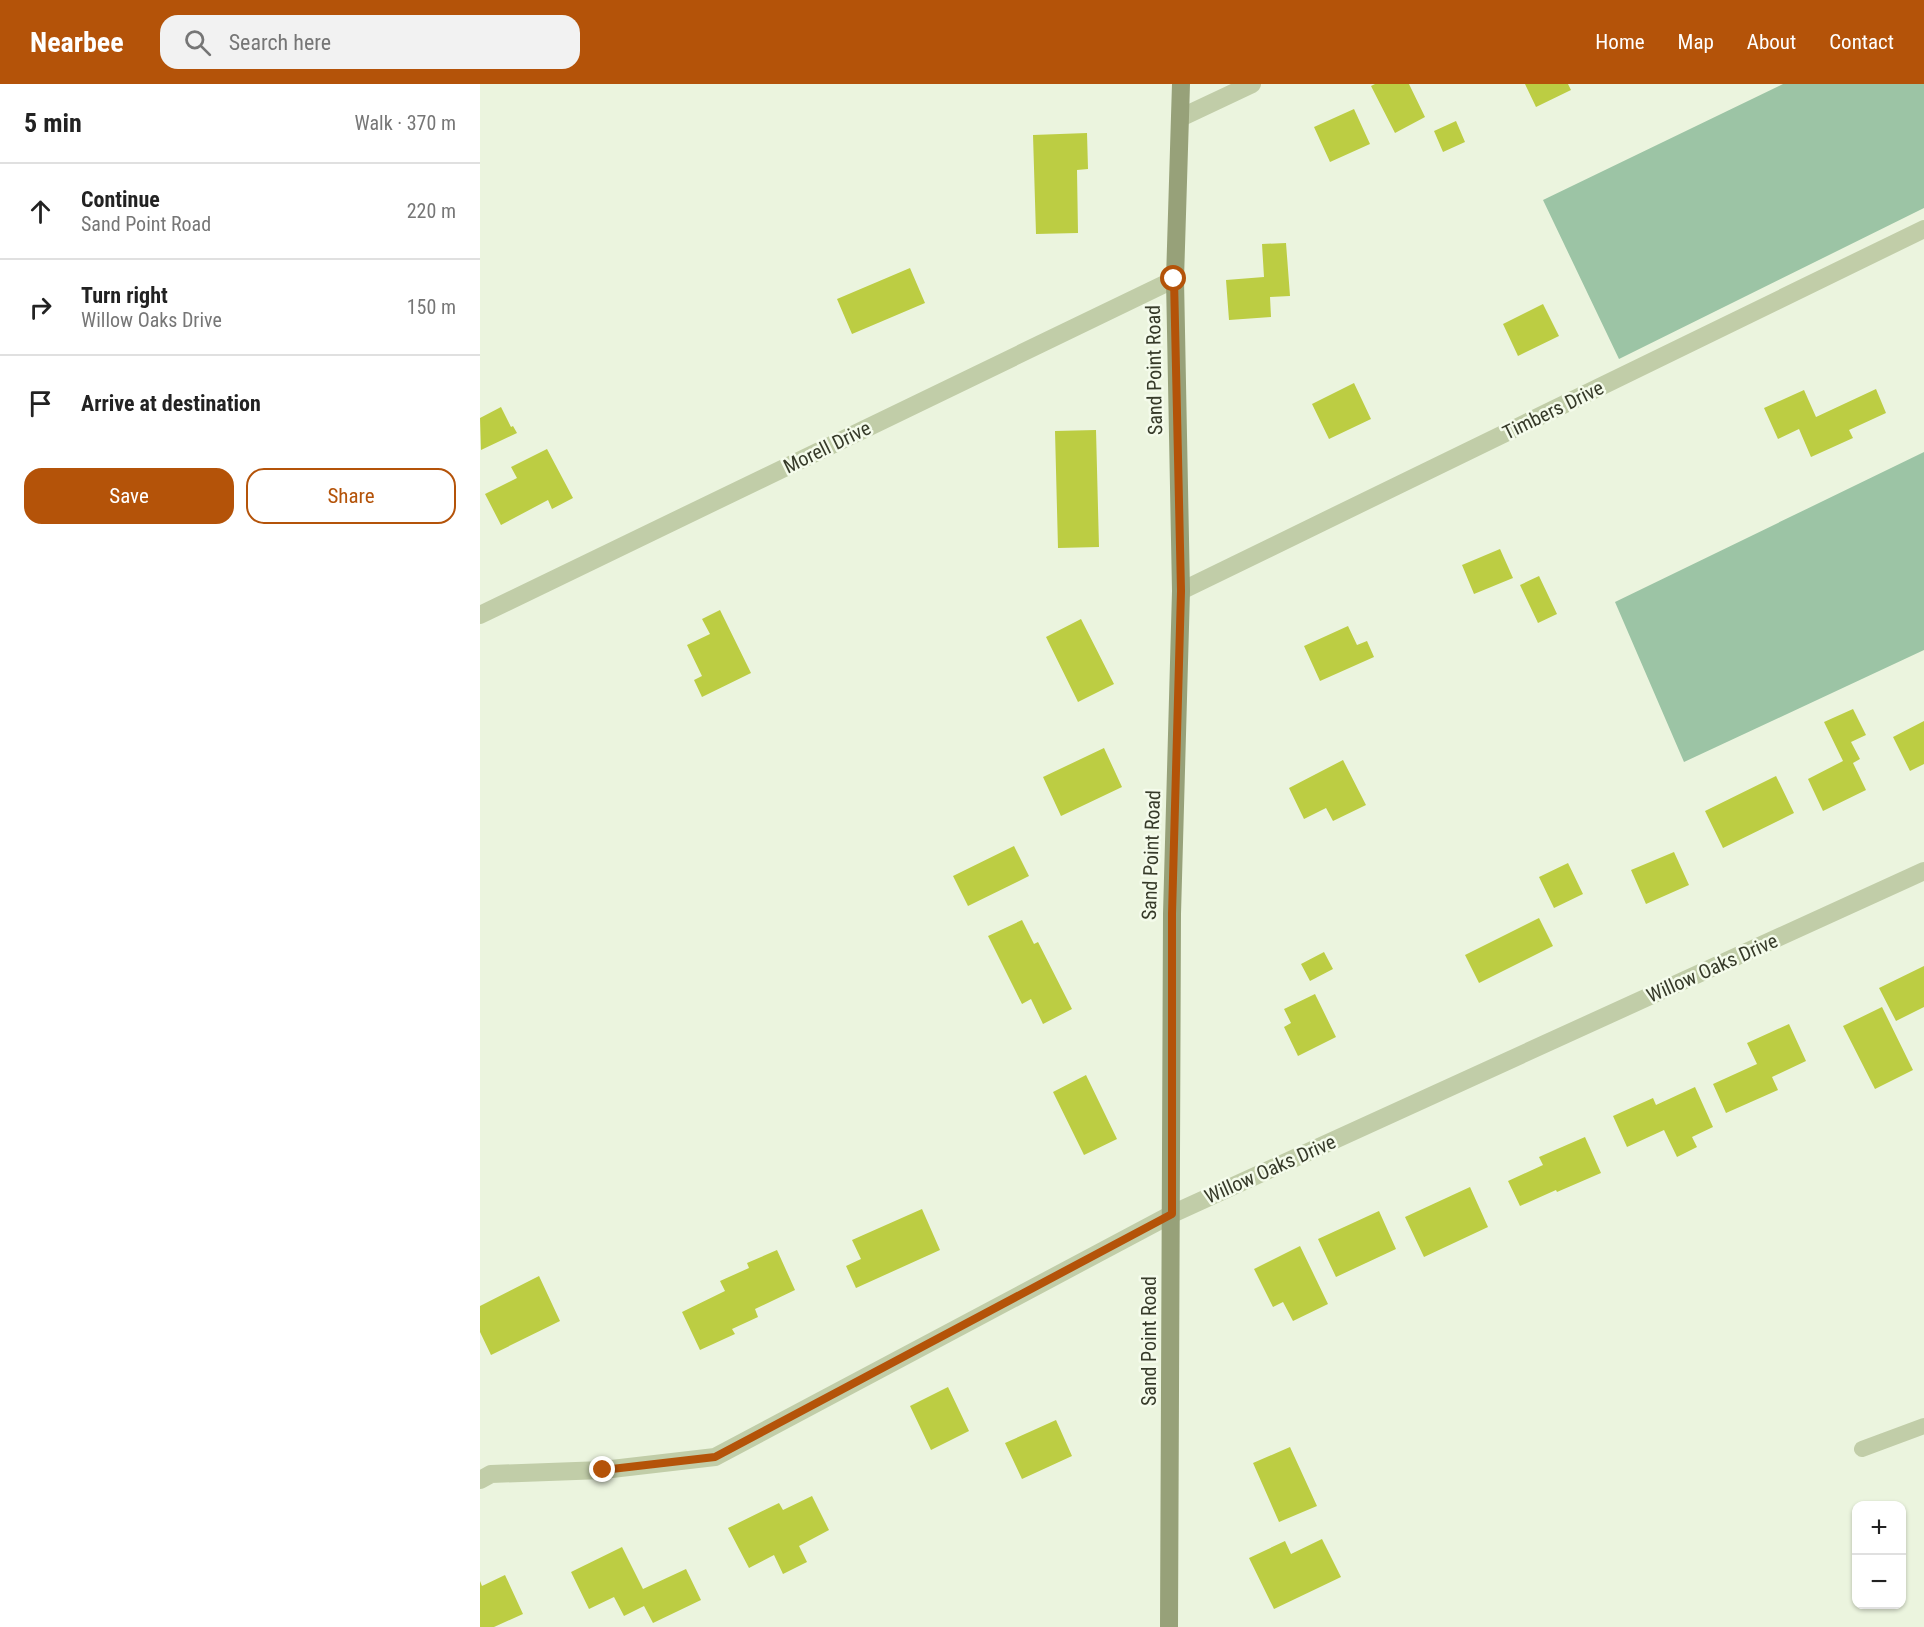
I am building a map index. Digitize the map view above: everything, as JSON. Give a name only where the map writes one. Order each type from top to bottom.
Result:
[{"type":"street","name":"Sand Point Road","points":[[1169,1627],[1172,914],[1181,591],[1174,279],[1181,84]]},
{"type":"street","points":[[1180,118],[1252,84]]},
{"type":"street","name":"Timbers Drive","points":[[1181,591],[1924,229]]},
{"type":"street","name":"Morell Drive","points":[[480,615],[1174,279]]},
{"type":"street","name":"Willow Oaks Drive","points":[[480,1480],[491,1474],[603,1470],[715,1457],[1172,1214],[1924,872]]},
{"type":"lane","points":[[1862,1449],[1924,1426]]},
{"type":"green space","points":[[1783,84],[1924,84],[1924,208],[1619,359],[1543,200]]},
{"type":"green space","points":[[1924,452],[1924,650],[1684,762],[1615,602]]},
{"type":"building","points":[[1409,84],[1425,117],[1395,133],[1371,86]]},
{"type":"building","points":[[1525,84],[1568,84],[1571,90],[1536,107]]},
{"type":"building","points":[[1354,109],[1370,144],[1330,162],[1314,127]]},
{"type":"building","points":[[1456,121],[1465,142],[1443,152],[1434,131]]},
{"type":"building","points":[[1087,133],[1088,169],[1077,170],[1078,233],[1036,234],[1033,135]]},
{"type":"building","points":[[1286,243],[1290,296],[1270,297],[1271,317],[1229,320],[1226,280],[1264,277],[1262,244]]},
{"type":"building","points":[[910,268],[925,303],[852,334],[837,299]]},
{"type":"building","points":[[1543,304],[1559,336],[1518,356],[1503,324]]},
{"type":"building","points":[[1354,383],[1371,419],[1329,439],[1312,404]]},
{"type":"building","points":[[1876,389],[1886,413],[1849,430],[1853,438],[1811,457],[1799,429],[1778,439],[1764,408],[1804,390],[1816,417]]},
{"type":"building","points":[[501,407],[511,427],[513,426],[517,433],[481,450],[480,418]]},
{"type":"building","points":[[1096,430],[1099,547],[1058,548],[1055,431]]},
{"type":"building","points":[[547,449],[573,498],[552,509],[548,500],[501,525],[485,494],[517,478],[511,467]]},
{"type":"building","points":[[1500,549],[1513,578],[1474,594],[1462,565]]},
{"type":"building","points":[[1539,576],[1557,614],[1538,623],[1520,585]]},
{"type":"building","points":[[720,610],[751,673],[702,697],[694,680],[702,676],[687,645],[710,634],[702,619]]},
{"type":"building","points":[[1081,619],[1114,684],[1078,702],[1046,637]]},
{"type":"building","points":[[1348,626],[1357,645],[1367,641],[1374,657],[1320,681],[1304,646]]},
{"type":"building","points":[[1853,709],[1866,735],[1851,742],[1860,759],[1853,763],[1866,790],[1823,811],[1808,779],[1843,761],[1824,722]]},
{"type":"building","points":[[1924,721],[1924,764],[1910,771],[1893,737]]},
{"type":"building","points":[[1104,748],[1122,787],[1061,816],[1043,777]]},
{"type":"building","points":[[1343,760],[1366,805],[1333,821],[1326,808],[1304,819],[1289,788]]},
{"type":"building","points":[[1776,776],[1794,813],[1723,848],[1705,811]]},
{"type":"building","points":[[1014,846],[1029,876],[968,906],[953,876]]},
{"type":"building","points":[[1674,852],[1689,885],[1646,904],[1631,870]]},
{"type":"building","points":[[1568,863],[1583,894],[1554,908],[1539,877]]},
{"type":"building","points":[[1539,918],[1553,946],[1479,983],[1465,955]]},
{"type":"building","points":[[1022,920],[1034,944],[1038,942],[1072,1009],[1043,1024],[1031,999],[1022,1004],[988,936]]},
{"type":"building","points":[[1324,952],[1333,969],[1310,981],[1301,964]]},
{"type":"building","points":[[1924,966],[1924,1007],[1896,1021],[1879,988]]},
{"type":"building","points":[[1315,994],[1336,1037],[1298,1056],[1284,1027],[1291,1023],[1284,1009]]},
{"type":"building","points":[[1882,1007],[1913,1070],[1875,1089],[1843,1026]]},
{"type":"building","points":[[1789,1024],[1806,1061],[1772,1077],[1778,1090],[1726,1113],[1713,1084],[1757,1064],[1747,1043]]},
{"type":"building","points":[[1086,1075],[1117,1139],[1084,1155],[1053,1092]]},
{"type":"building","points":[[1695,1087],[1713,1127],[1692,1137],[1697,1147],[1677,1157],[1664,1130],[1627,1147],[1613,1116],[1653,1098],[1656,1105]]},
{"type":"building","points":[[1585,1137],[1601,1173],[1520,1206],[1508,1181],[1543,1165],[1539,1157]]},
{"type":"building","points":[[1470,1187],[1488,1227],[1424,1257],[1405,1217]]},
{"type":"building","points":[[922,1209],[940,1250],[856,1288],[846,1266],[861,1259],[852,1240]]},
{"type":"building","points":[[1379,1211],[1396,1249],[1336,1277],[1318,1239]]},
{"type":"building","points":[[1300,1246],[1328,1304],[1293,1321],[1283,1302],[1273,1307],[1254,1269]]},
{"type":"building","points":[[777,1250],[795,1290],[755,1309],[758,1317],[732,1329],[735,1334],[700,1350],[682,1312],[725,1291],[720,1281],[749,1268],[747,1263]]},
{"type":"building","points":[[539,1276],[560,1321],[491,1355],[480,1332],[480,1306]]},
{"type":"building","points":[[948,1387],[969,1431],[931,1450],[910,1406]]},
{"type":"building","points":[[1056,1420],[1072,1456],[1022,1479],[1005,1443]]},
{"type":"building","points":[[1290,1447],[1317,1506],[1279,1522],[1253,1463]]},
{"type":"building","points":[[812,1496],[829,1530],[799,1546],[807,1562],[783,1574],[774,1555],[749,1568],[728,1528],[779,1503],[783,1510]]},
{"type":"building","points":[[1322,1539],[1341,1577],[1274,1609],[1249,1558],[1285,1541],[1291,1554]]},
{"type":"building","points":[[622,1547],[643,1589],[686,1569],[701,1600],[653,1623],[644,1606],[624,1616],[614,1597],[589,1609],[571,1572]]},
{"type":"building","points":[[505,1575],[523,1614],[494,1627],[480,1627],[480,1581],[482,1586]]},
{"type":"route","points":[[603,1470],[715,1457],[1172,1214],[1172,914],[1181,591],[1174,279]]}]
